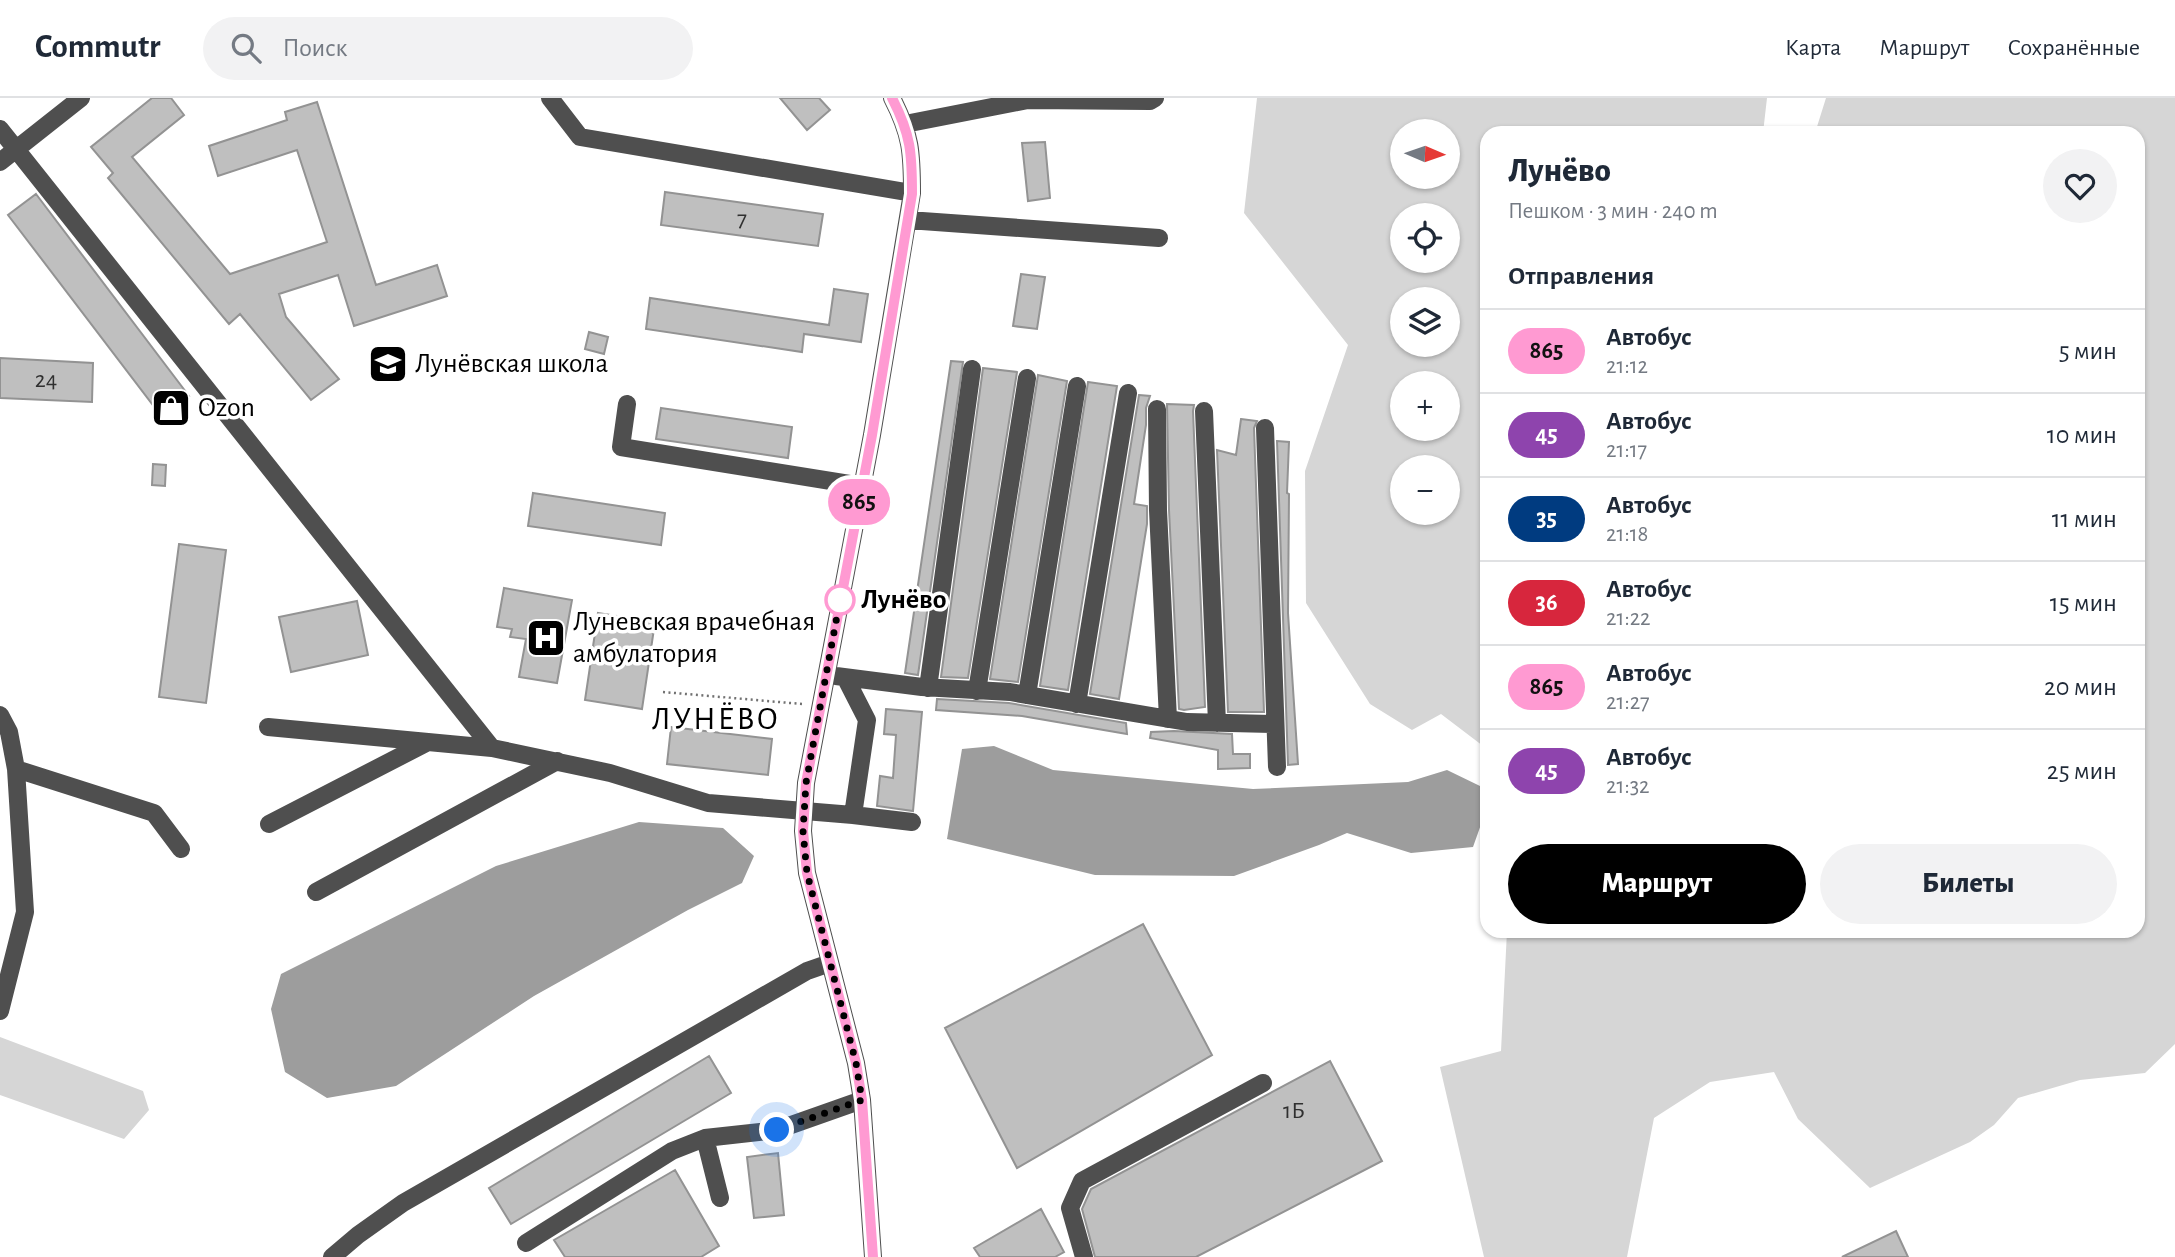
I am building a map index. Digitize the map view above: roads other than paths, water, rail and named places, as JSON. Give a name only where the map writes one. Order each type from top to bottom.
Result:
[{"type":"street","points":[[0,162],[81,98]]},
{"type":"street","points":[[550,98],[580,137],[912,194]]},
{"type":"street","points":[[873,1257],[862,1100],[856,1063],[807,873],[803,831],[806,783],[862,486],[912,194],[912,158],[905,124],[892,98]]},
{"type":"street","points":[[905,124],[1028,100],[1150,101],[1155,98]]},
{"type":"street","points":[[0,129],[492,748]]},
{"type":"street","points":[[908,220],[1159,238]]},
{"type":"street","points":[[928,688],[972,369]]},
{"type":"street","points":[[977,691],[1027,378]]},
{"type":"street","points":[[1027,695],[1077,386]]},
{"type":"street","points":[[1077,704],[1128,393]]},
{"type":"street","points":[[628,404],[621,447],[862,486]]},
{"type":"street","points":[[1157,409],[1158,510],[1168,719]]},
{"type":"street","points":[[1204,411],[1217,723]]},
{"type":"street","points":[[1265,428],[1277,767]]},
{"type":"street","points":[[826,675],[928,688],[1027,695],[1168,719],[1275,724]]},
{"type":"street","points":[[845,677],[867,720],[853,816]]},
{"type":"street","points":[[0,715],[9,732],[16,769],[25,912],[0,1011]]},
{"type":"street","points":[[268,727],[492,748],[610,773],[708,803],[912,822]]},
{"type":"street","points":[[269,824],[428,742]]},
{"type":"street","points":[[316,892],[557,761]]},
{"type":"street","points":[[16,769],[154,813],[181,849]]},
{"type":"street","points":[[332,1257],[403,1203],[807,971],[830,962]]},
{"type":"street","points":[[1084,1257],[1070,1208],[1082,1181],[1263,1083]]},
{"type":"street","points":[[526,1243],[672,1151],[705,1138],[777,1130],[862,1100]]},
{"type":"street","points":[[705,1138],[720,1198]]},
{"type":"place","name":"Лунёвская школа","points":[[388,364]]},
{"type":"place","name":"Ozon","points":[[171,408]]},
{"type":"place","name":"Лунёво","points":[[840,600]]},
{"type":"place","name":"Луневская врачебная амбулатория","points":[[546,638]]},
{"type":"district","name":"ЛУНЁВО","points":[[716,719]]}]
